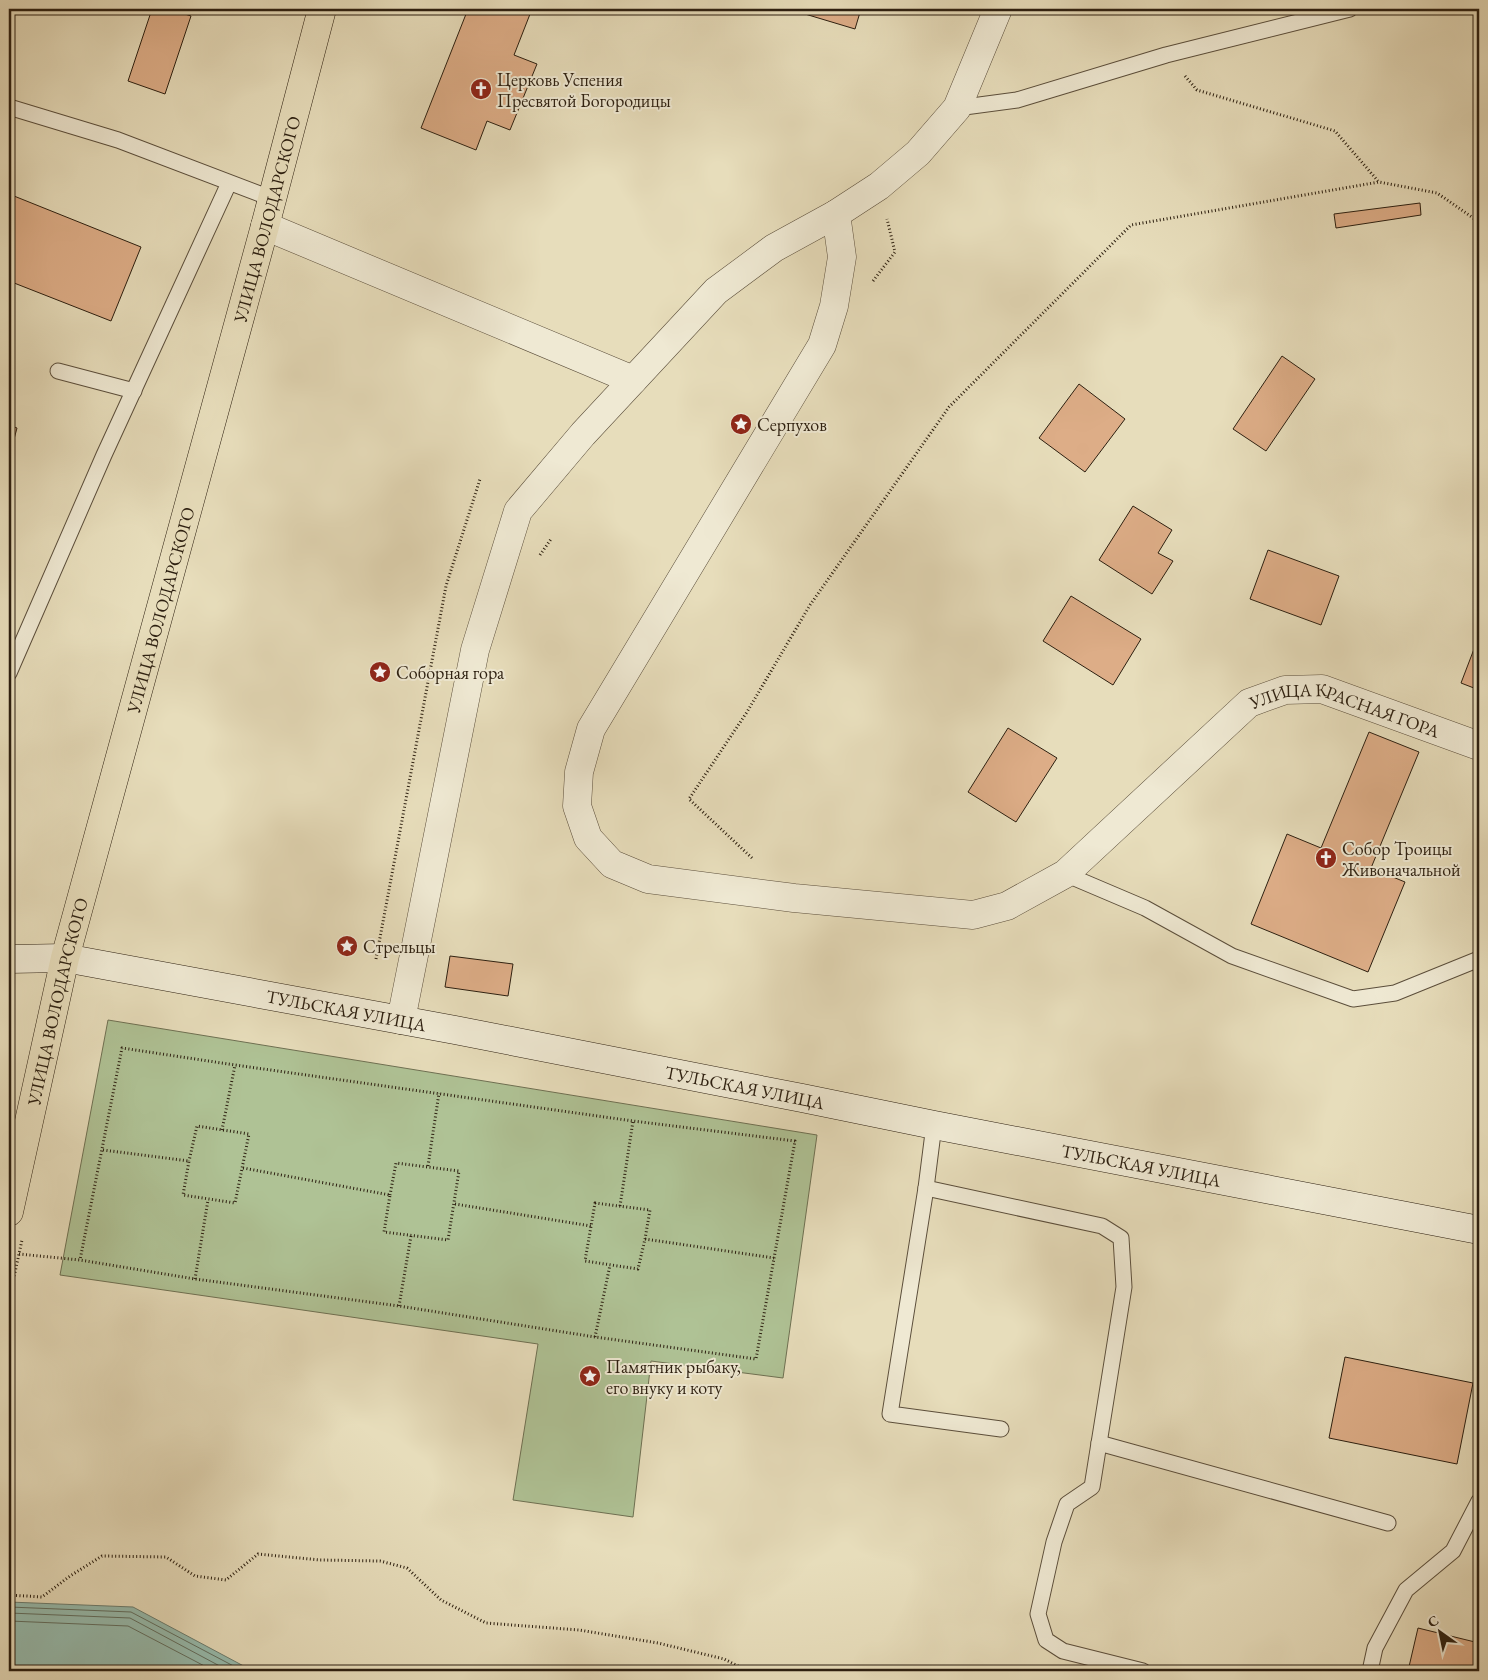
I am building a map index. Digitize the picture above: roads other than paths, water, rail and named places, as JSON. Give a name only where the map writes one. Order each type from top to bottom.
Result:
[{"type":"main road","name":"УЛИЦА ВОЛОДАРСКОГО","points":[[9,1212],[65,958],[266,226],[322,9]]},
{"type":"street","points":[[400,1020],[475,650],[518,511],[583,434],[716,291],[774,248],[836,214],[879,186],[918,152],[957,108],[998,9]]},
{"type":"street","name":"УЛИЦА КРАСНАЯ ГОРА","points":[[836,214],[842,257],[834,306],[822,345],[592,729],[579,772],[576,806],[588,838],[612,864],[648,879],[794,898],[973,915],[1007,906],[1064,874],[1249,703],[1285,690],[1322,689],[1479,746]]},
{"type":"street","points":[[266,226],[633,380]]},
{"type":"street","name":"ТУЛЬСКАЯ УЛИЦА","points":[[9,959],[65,958],[400,1020],[1479,1230]]},
{"type":"lane","points":[[957,108],[1017,100],[1166,55],[1350,9]]},
{"type":"lane","points":[[9,107],[118,140],[273,199]]},
{"type":"lane","points":[[9,673],[229,183]]},
{"type":"lane","points":[[58,371],[134,391]]},
{"type":"lane","points":[[1064,874],[1145,908],[1232,956],[1353,999],[1395,993],[1479,959]]},
{"type":"lane","points":[[934,1125],[926,1188],[890,1414],[1001,1429]]},
{"type":"lane","points":[[926,1188],[1102,1226],[1121,1238],[1124,1287],[1092,1487],[1067,1504],[1054,1542],[1038,1614],[1046,1640],[1063,1651],[1143,1671]]},
{"type":"lane","points":[[1099,1443],[1388,1523]]},
{"type":"lane","points":[[1370,1671],[1375,1648],[1406,1590],[1453,1550],[1479,1501]]},
{"type":"water","points":[[9,1602],[133,1607],[253,1671],[9,1671]]},
{"type":"place","name":"Церковь Успения Пресвятой Богородицы","points":[[481,89]]},
{"type":"place","name":"Серпухов","points":[[741,424]]},
{"type":"place","name":"Соборная гора","points":[[380,672]]},
{"type":"place","name":"Собор Троицы Живоначальной","points":[[1326,858]]},
{"type":"place","name":"Стрельцы","points":[[347,946]]},
{"type":"place","name":"Памятник рыбаку, его внуку и коту","points":[[590,1376]]}]
